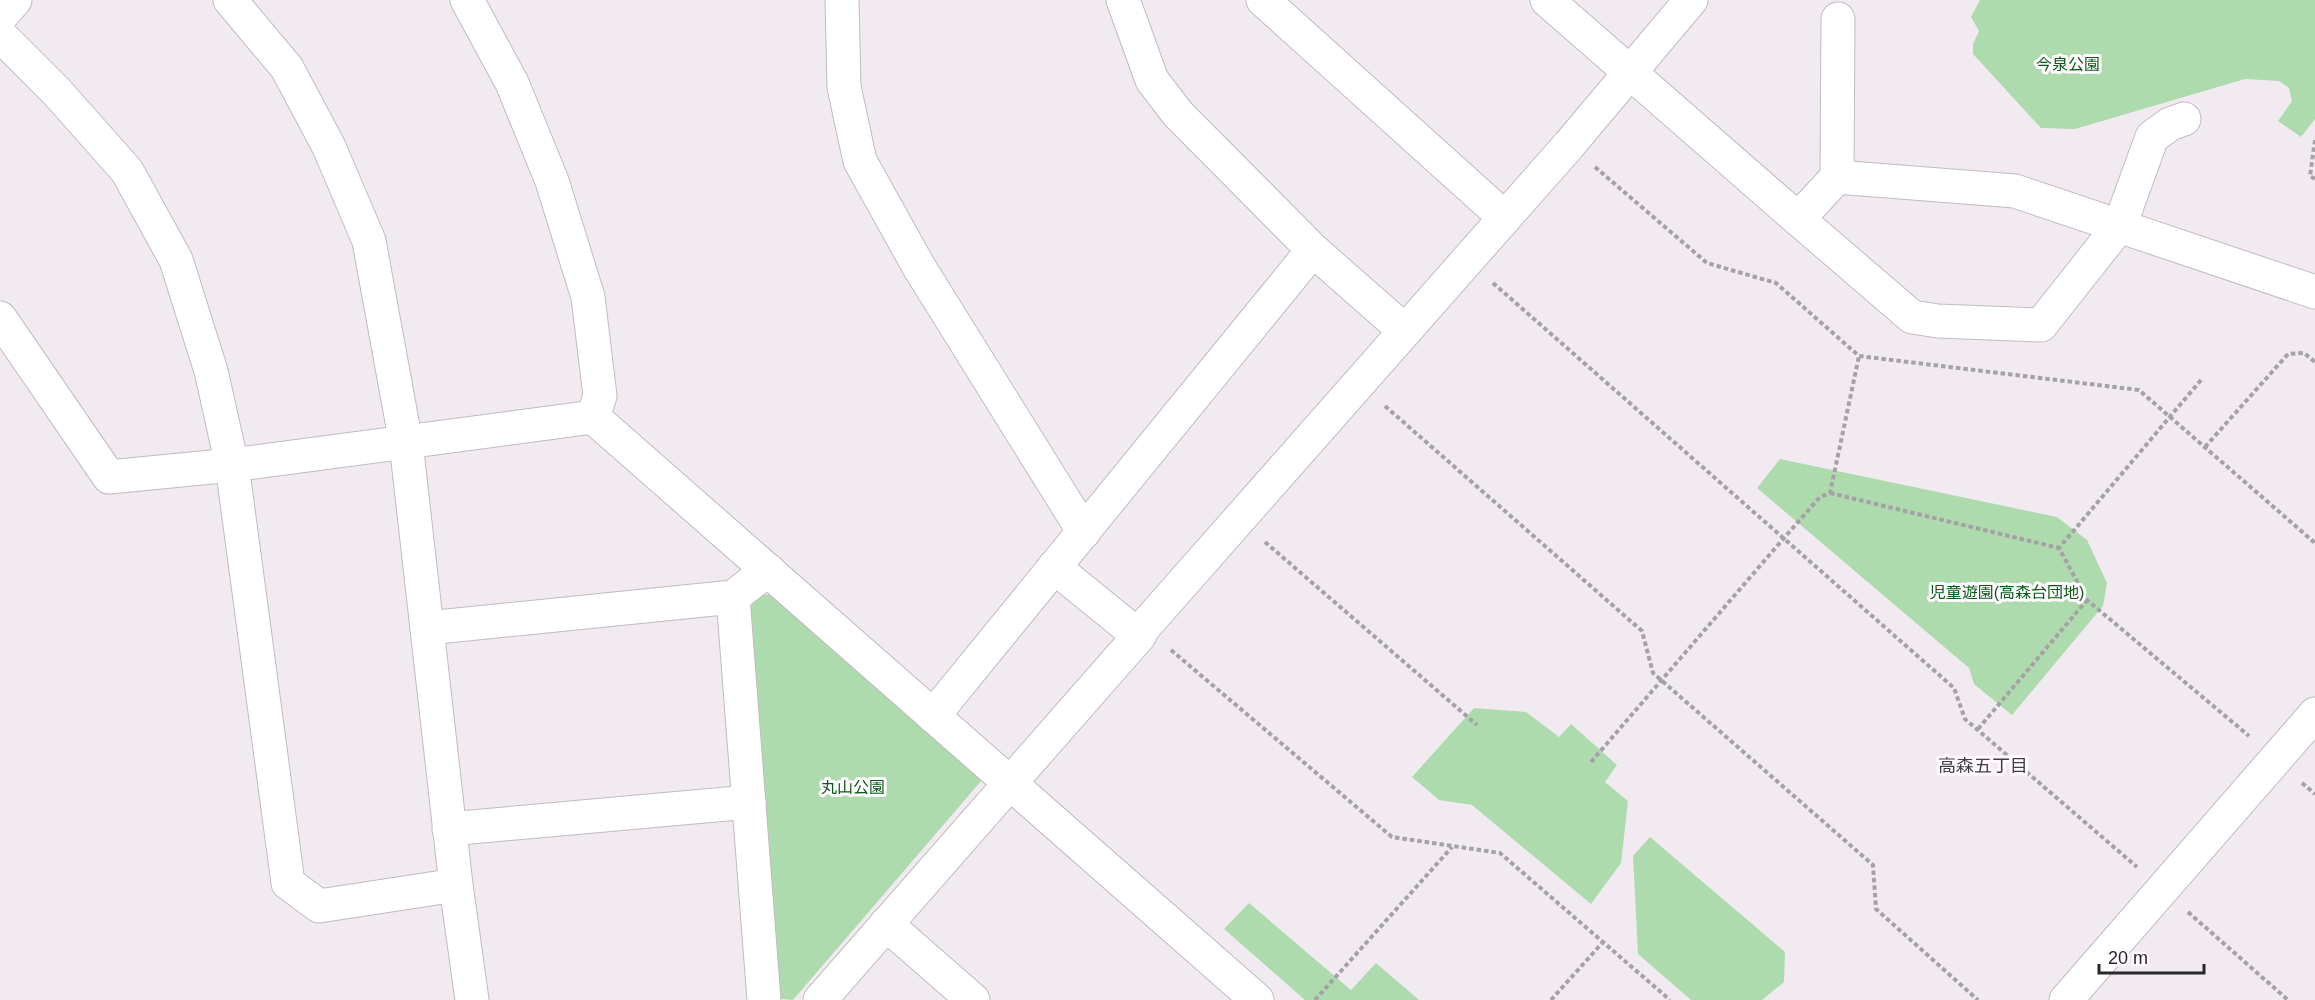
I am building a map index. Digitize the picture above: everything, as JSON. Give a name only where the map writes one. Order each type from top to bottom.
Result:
[{"type":"street","points":[[0,17],[15,0]]},
{"type":"street","points":[[230,0],[287,68],[329,147],[369,241],[406,443],[449,829],[472,1000]]},
{"type":"street","points":[[842,0],[844,87],[860,161],[919,267],[1083,532]]},
{"type":"street","points":[[1123,0],[1152,80],[1178,114],[1313,250],[1405,331]]},
{"type":"street","points":[[1263,0],[1505,218]]},
{"type":"street","points":[[1547,0],[1912,317],[1938,321],[2041,325],[2120,225],[2152,137],[2170,124],[2184,119]]},
{"type":"street","points":[[820,1000],[1505,218],[1691,0]]},
{"type":"street","points":[[474,4],[512,83],[552,182],[588,297],[600,396],[593,417]]},
{"type":"street","points":[[1798,219],[1837,177],[1838,19]]},
{"type":"street","points":[[0,35],[57,92],[127,171],[176,261],[211,371],[232,465],[288,883],[319,906],[456,885]]},
{"type":"street","points":[[1837,177],[2015,191],[2315,292]]},
{"type":"street","points":[[933,716],[1313,250]]},
{"type":"street","points":[[0,318],[109,477],[232,465],[593,417],[1257,1000]]},
{"type":"street","points":[[1054,567],[1142,632]]},
{"type":"street","points":[[427,628],[733,597],[768,570]]},
{"type":"street","points":[[733,597],[764,1000]]},
{"type":"street","points":[[2066,1000],[2315,714]]},
{"type":"street","points":[[449,829],[749,802]]},
{"type":"street","points":[[886,924],[973,1000]]},
{"type":"path","points":[[2315,140],[2310,176],[2315,179]]},
{"type":"path","points":[[1467,260],[1954,688],[1965,718],[2288,1000]]},
{"type":"path","points":[[2205,447],[2288,354],[2304,353],[2315,362]]},
{"type":"path","points":[[1830,492],[1859,356]]},
{"type":"path","points":[[2059,548],[2201,380]]},
{"type":"path","points":[[1359,384],[1642,631],[1653,673],[1873,865],[1876,909],[1978,1000]]},
{"type":"path","points":[[1592,762],[1784,538],[1820,498],[1830,492],[2059,548],[2088,600],[2315,794]]},
{"type":"path","points":[[1239,519],[1477,725]]},
{"type":"path","points":[[1978,729],[2088,600]]},
{"type":"path","points":[[1142,632],[1392,837],[1500,853],[1670,1000]]},
{"type":"path","points":[[1315,1000],[1453,846]]},
{"type":"path","points":[[1551,1000],[1603,942]]},
{"type":"green space","name":"今泉公園","points":[[1980,0],[2315,0],[2315,119],[2301,137],[2278,121],[2292,101],[2289,88],[2279,81],[2245,79],[2075,129],[2041,128],[1973,54],[1973,44],[1979,31],[1971,17]]},
{"type":"green space","name":"児童遊園(高森台団地)","points":[[1780,459],[2057,517],[2087,540],[2107,583],[2103,606],[2012,715],[1974,684],[1969,668],[1757,488]]},
{"type":"green space","name":"丸山公園","points":[[777,594],[982,780],[793,1000],[773,998],[746,612],[760,595]]},
{"type":"green space","points":[[1474,708],[1526,712],[1559,737],[1571,724],[1617,765],[1605,782],[1628,801],[1621,863],[1591,904],[1472,805],[1439,800],[1412,777]]},
{"type":"green space","points":[[1650,837],[1785,952],[1784,982],[1762,1000],[1691,1000],[1638,954],[1633,856]]},
{"type":"green space","points":[[1249,903],[1351,990],[1376,963],[1419,1000],[1305,1000],[1224,929]]},
{"type":"district","name":"高森五丁目","points":[[1983,766]]}]
